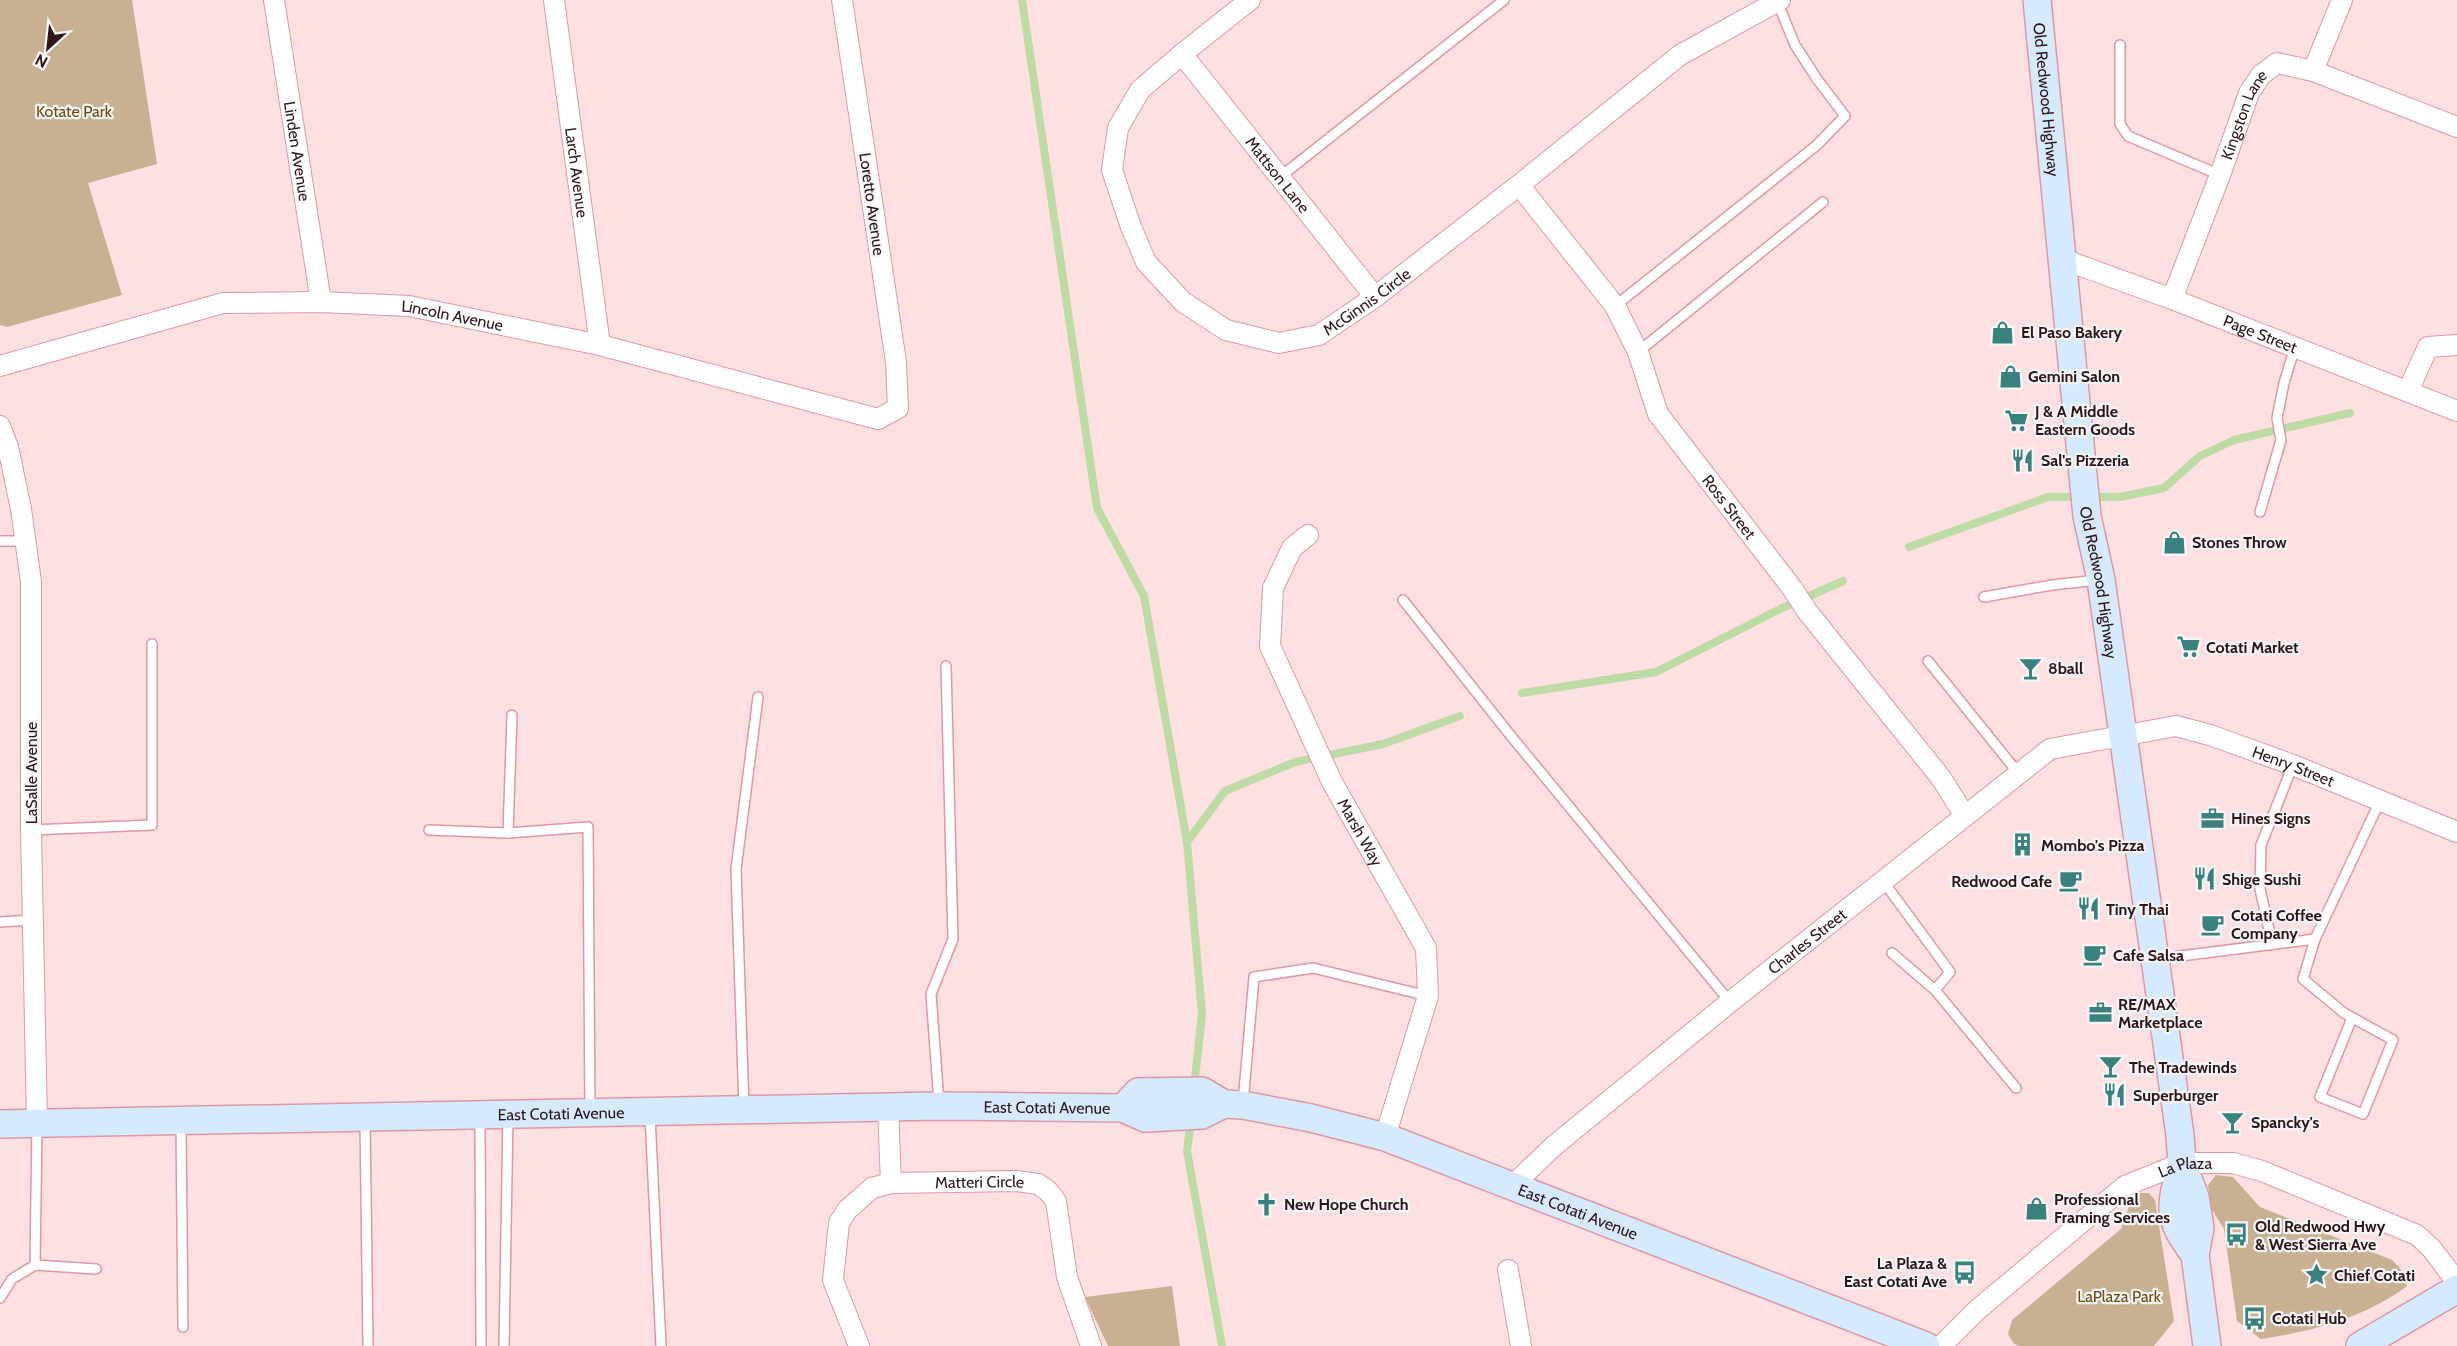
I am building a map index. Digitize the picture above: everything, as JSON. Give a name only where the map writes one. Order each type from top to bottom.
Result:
[{"type":"main road","name":"Old Redwood Highway","points":[[2037,0],[2087,516],[2101,580],[2182,1163],[2171,1202],[2178,1232],[2195,1255],[2207,1346]]},
{"type":"main road","name":"East Cotati Avenue","points":[[0,1124],[939,1106],[1123,1108],[1145,1118],[1176,1103],[1202,1115],[1233,1105],[1311,1118],[1385,1137],[1926,1346]]},
{"type":"main road","points":[[2360,1346],[2457,1289]]},
{"type":"street","name":"Linden Avenue","points":[[274,0],[321,302]]},
{"type":"street","name":"Larch Avenue","points":[[554,0],[600,345]]},
{"type":"street","name":"Loretto Avenue","points":[[842,0],[896,362],[898,408]]},
{"type":"street","name":"McGinnis Circle","points":[[1250,0],[1140,90],[1118,128],[1112,170],[1131,227],[1146,262],[1183,302],[1226,330],[1279,343],[1319,335],[1375,297],[1680,55],[1778,0]]},
{"type":"street","points":[[2313,71],[2342,0]]},
{"type":"street","name":"Mattson Lane","points":[[1182,54],[1375,297]]},
{"type":"street","name":"Kingston Lane","points":[[2172,299],[2249,93],[2261,75],[2277,63],[2313,71],[2457,127]]},
{"type":"street","name":"Ross Street","points":[[1519,185],[1615,306],[1638,352],[1659,414],[1792,588],[1807,611],[1941,778],[1965,816]]},
{"type":"street","name":"Page Street","points":[[2062,259],[2172,299],[2457,411]]},
{"type":"street","name":"Lincoln Avenue","points":[[0,366],[223,303],[321,302],[409,306],[600,345],[878,419],[898,408]]},
{"type":"street","points":[[2408,391],[2428,346],[2457,345]]},
{"type":"street","name":"LaSalle Avenue","points":[[0,426],[8,447],[31,582],[31,830],[37,1123]]},
{"type":"street","name":"Marsh Way","points":[[1308,535],[1292,548],[1273,588],[1270,646],[1332,782],[1426,948],[1428,996],[1385,1137]]},
{"type":"street","name":"Henry Street","points":[[2122,735],[2176,726],[2210,735],[2293,765],[2457,832]]},
{"type":"street","name":"Charles Street","points":[[1513,1185],[1555,1145],[1730,1002],[2050,750],[2122,735]]},
{"type":"street","points":[[888,1107],[891,1183]]},
{"type":"street","name":"La Plaza","points":[[1941,1346],[1977,1310],[2125,1186],[2182,1163],[2233,1163],[2262,1171],[2418,1235],[2457,1282]]},
{"type":"street","name":"Matteri Circle","points":[[859,1346],[833,1280],[839,1223],[847,1210],[872,1188],[891,1183],[1016,1180],[1038,1184],[1056,1201],[1067,1277],[1091,1346]]},
{"type":"street","points":[[1508,1270],[1521,1346]]},
{"type":"lane","points":[[1280,177],[1504,0]]},
{"type":"lane","points":[[1615,306],[1817,145],[1845,116],[1795,45],[1778,0]]},
{"type":"lane","name":"Kingston Lane","points":[[2120,45],[2120,124],[2128,136],[2220,175]]},
{"type":"lane","points":[[1638,352],[1823,202]]},
{"type":"lane","points":[[2260,512],[2281,440],[2277,418],[2283,383],[2295,347]]},
{"type":"lane","points":[[0,541],[25,541]]},
{"type":"lane","points":[[1984,597],[2052,585],[2101,580]]},
{"type":"lane","points":[[1403,600],[1730,1002]]},
{"type":"lane","points":[[31,830],[152,825],[152,644]]},
{"type":"lane","points":[[1928,661],[2019,774]]},
{"type":"lane","points":[[939,1106],[931,994],[953,939],[946,666]]},
{"type":"lane","points":[[744,1109],[736,869],[758,697]]},
{"type":"lane","points":[[508,833],[512,715]]},
{"type":"lane","points":[[2272,943],[2260,889],[2261,845],[2293,765]]},
{"type":"lane","points":[[2352,1017],[2320,1097],[2363,1114],[2393,1040],[2352,1017],[2303,979],[2315,939],[2380,801]]},
{"type":"lane","points":[[429,830],[508,833],[588,826],[590,1112]]},
{"type":"lane","points":[[1883,881],[1950,972],[1935,990]]},
{"type":"lane","points":[[0,922],[33,920]]},
{"type":"lane","points":[[2155,959],[2315,939]]},
{"type":"lane","points":[[1892,953],[1935,990],[2016,1088]]},
{"type":"lane","points":[[1233,1105],[1254,977],[1312,968],[1428,996]]},
{"type":"lane","points":[[650,1111],[661,1346]]},
{"type":"lane","points":[[504,1346],[508,1114]]},
{"type":"lane","points":[[480,1115],[481,1346]]},
{"type":"lane","points":[[365,1117],[368,1346]]},
{"type":"lane","points":[[181,1120],[183,1327]]},
{"type":"lane","points":[[35,1265],[37,1123]]},
{"type":"lane","points":[[0,1298],[12,1279],[35,1265],[96,1269]]},
{"type":"green space","name":"Kotate Park","points":[[0,0],[132,0],[157,164],[88,183],[122,295],[7,327],[0,325]]},
{"type":"green space","points":[[2216,1175],[2233,1177],[2260,1207],[2392,1260],[2400,1268],[2407,1286],[2373,1307],[2337,1322],[2261,1339],[2237,1321],[2224,1229],[2211,1208],[2208,1185]]},
{"type":"green space","name":"LaPlaza Park","points":[[2136,1193],[2149,1193],[2155,1200],[2174,1321],[2154,1346],[2020,1346],[2014,1344],[2008,1334],[2012,1320],[2121,1229]]},
{"type":"green space","points":[[1172,1286],[1180,1346],[1108,1346],[1085,1297]]},
{"type":"waterway","points":[[1022,0],[1097,508],[1144,596],[1187,842],[1202,1014],[1194,1087]]},
{"type":"waterway","points":[[1909,547],[2048,497],[2120,497],[2164,488],[2200,456],[2234,440],[2350,413]]},
{"type":"waterway","points":[[1522,693],[1656,672],[1780,609],[1843,581]]},
{"type":"waterway","points":[[1187,842],[1225,791],[1295,762],[1383,744],[1460,716]]},
{"type":"waterway","points":[[1191,1120],[1187,1151],[1222,1346]]},
{"type":"place","name":"El Paso Bakery","points":[[2003,332]]},
{"type":"place","name":"Gemini Salon","points":[[2010,376]]},
{"type":"place","name":"J & A Middle Eastern Goods","points":[[2017,420]]},
{"type":"place","name":"Sal's Pizzeria","points":[[2023,460]]},
{"type":"place","name":"Stones Throw","points":[[2174,542]]},
{"type":"place","name":"Cotati Market","points":[[2188,647]]},
{"type":"place","name":"8ball","points":[[2030,668]]},
{"type":"place","name":"Hines Signs","points":[[2213,818]]},
{"type":"place","name":"Mombo's Pizza","points":[[2023,845]]},
{"type":"place","name":"Shige Sushi","points":[[2204,879]]},
{"type":"place","name":"Redwood Cafe","points":[[2070,881]]},
{"type":"place","name":"Tiny Thai","points":[[2088,909]]},
{"type":"place","name":"Cotati Coffee Company","points":[[2213,924]]},
{"type":"place","name":"Cafe Salsa","points":[[2095,955]]},
{"type":"place","name":"RE/MAX Marketplace","points":[[2100,1013]]},
{"type":"place","name":"The Tradewinds","points":[[2111,1067]]},
{"type":"place","name":"Superburger","points":[[2115,1095]]},
{"type":"place","name":"Spancky's","points":[[2233,1122]]},
{"type":"place","name":"New Hope Church","points":[[1266,1204]]},
{"type":"place","name":"Professional Framing Services","points":[[2036,1208]]},
{"type":"place","name":"Old Redwood Hwy & West Sierra Ave","points":[[2237,1235]]},
{"type":"place","name":"La Plaza & East Cotati Ave","points":[[1965,1272]]},
{"type":"place","name":"Chief Cotati","points":[[2316,1275]]},
{"type":"place","name":"Cotati Hub","points":[[2254,1318]]}]
